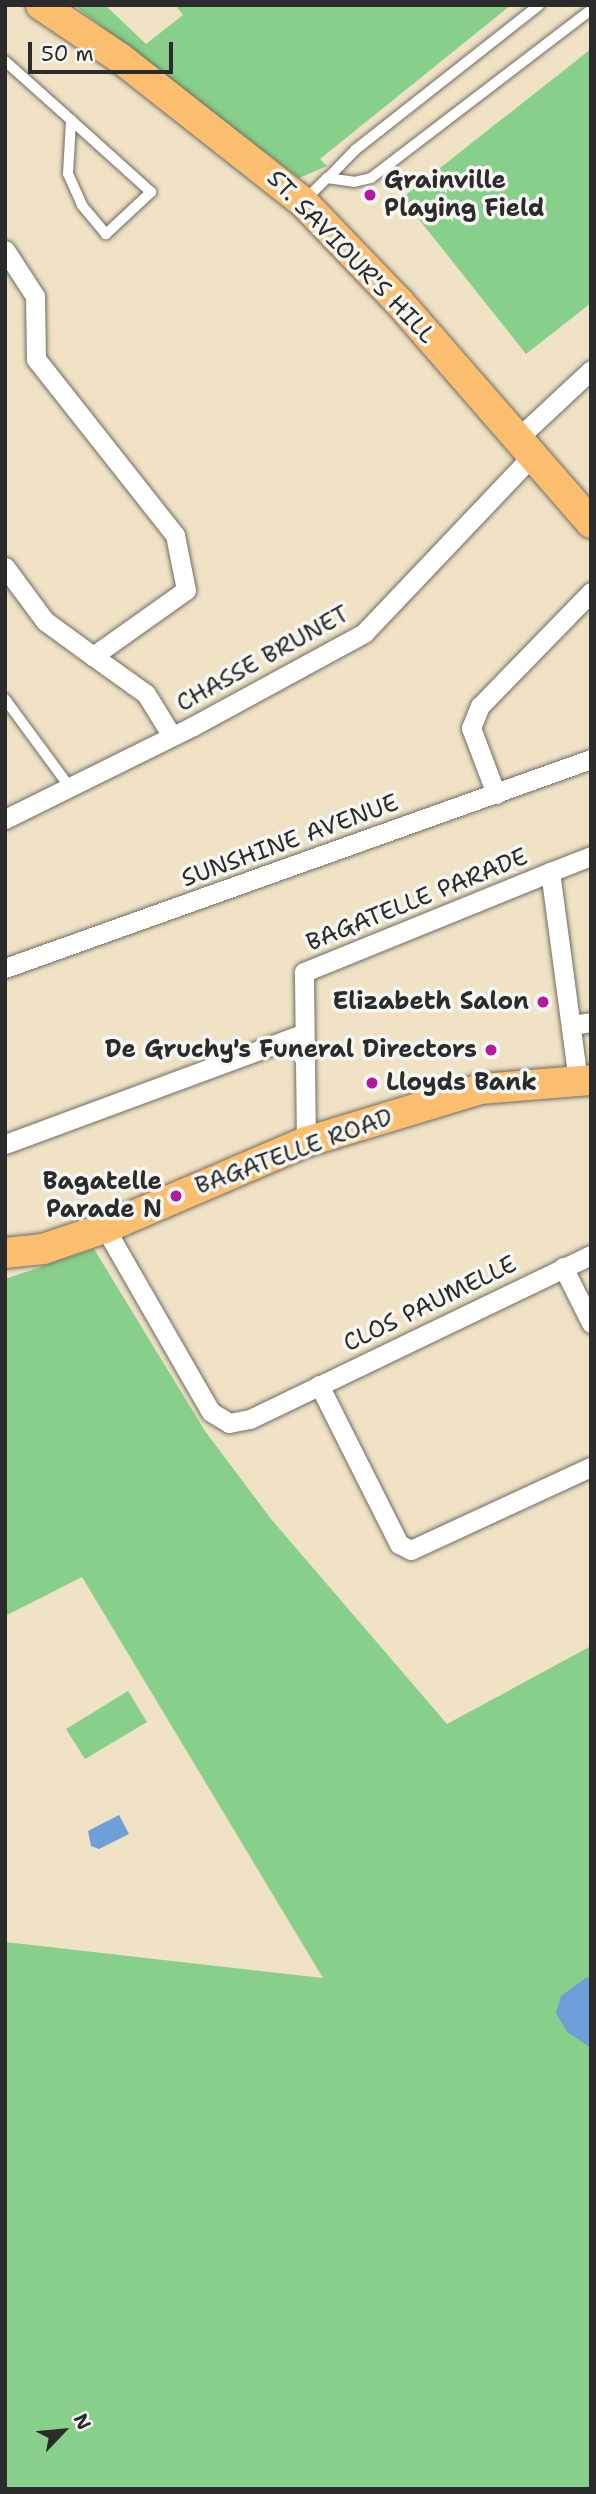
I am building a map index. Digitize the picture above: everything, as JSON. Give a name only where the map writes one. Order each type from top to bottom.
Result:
[{"type":"main road","name":"ST. SAVIOUR'S HILL","points":[[41,5],[120,58],[303,202],[399,302],[591,523]]},
{"type":"main road","name":"BAGATELLE ROAD","points":[[5,1253],[43,1249],[106,1228],[306,1142],[480,1089],[584,1080]]},
{"type":"street","points":[[8,259],[35,296],[36,359],[175,535],[186,590],[93,656]]},
{"type":"street","name":"CHASSE BRUNET","points":[[5,819],[172,736],[364,634],[591,370]]},
{"type":"street","points":[[5,567],[45,621],[146,694],[172,736]]},
{"type":"street","points":[[496,794],[471,728],[480,706],[591,592]]},
{"type":"street","name":"SUNSHINE AVENUE","points":[[5,968],[591,759]]},
{"type":"street","name":"BAGATELLE PARADE","points":[[306,1142],[302,1034],[304,972],[591,856]]},
{"type":"street","name":"BAGATELLE PARADE","points":[[551,872],[582,1024],[584,1080]]},
{"type":"street","points":[[5,1144],[302,1034]]},
{"type":"street","name":"CLOS PAUMELLE","points":[[106,1228],[211,1412],[229,1423],[250,1419],[591,1255]]},
{"type":"street","points":[[563,1267],[591,1323]]},
{"type":"street","points":[[319,1385],[399,1544],[411,1550],[591,1468]]},
{"type":"lane","points":[[303,202],[355,150],[539,5]]},
{"type":"lane","points":[[327,178],[354,182],[371,178],[591,10]]},
{"type":"lane","points":[[5,61],[152,192],[106,234],[82,205],[68,174],[71,120]]},
{"type":"lane","points":[[5,699],[69,786]]},
{"type":"green space","points":[[74,5],[105,5],[146,44],[183,15],[175,5],[511,5],[320,159],[327,166],[299,178]]},
{"type":"green space","points":[[591,49],[591,303],[526,354],[402,198]]},
{"type":"green space","points":[[94,1249],[205,1431],[271,1519],[447,1724],[591,1646],[591,2489],[5,2489],[5,1942],[323,1978],[82,1577],[5,1616],[5,1279]]},
{"type":"green space","points":[[128,1691],[147,1722],[85,1759],[66,1729]]},
{"type":"water","points":[[119,1815],[129,1834],[99,1849],[91,1846],[88,1831]]},
{"type":"water","points":[[587,1977],[591,1979],[591,2048],[567,2032],[556,2013],[561,1996]]},
{"type":"place","name":"Grainville Playing Field","points":[[370,195]]},
{"type":"place","name":"Elizabeth Salon","points":[[543,1002]]},
{"type":"place","name":"De Gruchy's Funeral Directors","points":[[491,1050]]},
{"type":"place","name":"Lloyds Bank","points":[[372,1083]]},
{"type":"place","name":"Bagatelle Parade N","points":[[176,1196]]}]
